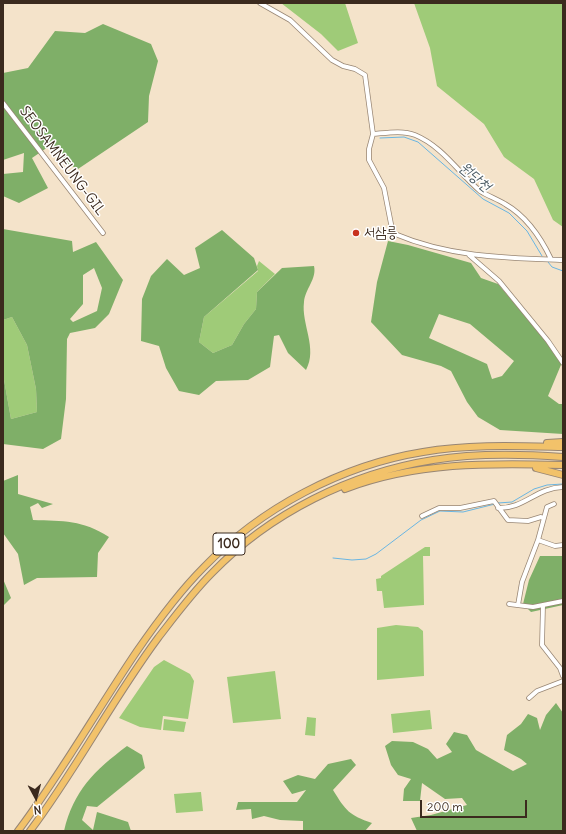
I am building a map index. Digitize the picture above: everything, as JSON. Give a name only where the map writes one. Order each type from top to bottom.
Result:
[{"type":"highway","points":[[487,446],[563,442]]},
{"type":"highway","name":"100","points":[[18,831],[150,633],[204,566],[237,538],[281,505],[359,469],[422,452],[487,446],[563,447]]},
{"type":"highway","name":"100","points":[[30,831],[146,655],[184,605],[211,573],[243,545],[286,514],[314,499],[362,477],[433,460],[497,456],[563,457]]},
{"type":"highway","points":[[286,514],[348,488],[383,476],[429,468],[482,463],[563,465]]},
{"type":"highway","points":[[482,463],[530,467],[563,475]]},
{"type":"street","points":[[260,3],[290,20],[332,60],[365,75],[373,134],[369,149],[370,160],[384,188],[392,229],[395,234],[430,246],[468,255],[563,260]]},
{"type":"street","name":"SEOSAMNEUNG-GIL","points":[[3,103],[103,233]]},
{"type":"street","points":[[373,134],[405,133],[423,139],[446,157],[481,191],[506,204],[526,221],[546,248],[551,260]]},
{"type":"street","points":[[468,255],[499,281],[548,341],[563,363]]},
{"type":"street","points":[[422,516],[439,508],[460,508],[486,501],[497,505],[515,506],[534,494],[554,487],[563,487]]},
{"type":"street","points":[[518,605],[522,582],[538,540],[543,518],[547,507],[554,504]]},
{"type":"street","points":[[497,505],[508,520],[528,521],[541,517],[543,518]]},
{"type":"street","points":[[538,540],[556,546],[563,545]]},
{"type":"street","points":[[509,604],[533,607],[563,601]]},
{"type":"street","points":[[543,605],[542,645],[560,668],[563,676]]},
{"type":"street","points":[[529,698],[537,691],[563,681]]},
{"type":"green space","points":[[281,3],[345,3],[358,43],[338,51],[321,34]]},
{"type":"green space","points":[[414,3],[563,3],[563,227],[553,220],[534,179],[504,157],[484,124],[437,86],[430,48]]},
{"type":"green space","points":[[103,24],[151,44],[158,61],[149,96],[148,122],[78,169],[60,160],[48,147],[32,158],[48,188],[19,203],[3,196],[3,174],[23,172],[24,153],[3,160],[3,73],[28,68],[55,31],[85,33]]},
{"type":"green space","points":[[3,229],[72,241],[73,252],[96,242],[123,280],[109,314],[95,328],[70,333],[67,339],[66,399],[61,439],[43,449],[3,444],[3,374],[11,419],[37,412],[36,389],[27,345],[12,317],[3,320]],"holes":[[[94,268],[102,288],[97,311],[73,322],[70,319],[83,304],[83,275]]]},
{"type":"green space","points":[[222,230],[254,258],[258,270],[204,317],[199,342],[213,353],[232,345],[244,324],[256,309],[257,292],[282,268],[314,266],[314,275],[306,293],[304,302],[305,319],[310,345],[309,362],[306,370],[288,353],[279,335],[274,336],[270,367],[248,380],[216,381],[199,395],[179,391],[166,368],[159,346],[141,341],[142,299],[151,276],[167,259],[184,275],[200,268],[195,248]]},
{"type":"green space","points":[[388,241],[408,245],[471,263],[481,278],[498,284],[563,360],[548,396],[559,404],[563,404],[563,434],[500,430],[478,417],[467,402],[451,371],[441,366],[402,355],[371,322],[377,282]],"holes":[[[439,314],[470,324],[514,361],[502,376],[492,379],[487,364],[429,338]]]},
{"type":"green space","points":[[259,261],[275,274],[257,292],[256,309],[244,324],[232,345],[213,353],[199,342],[204,317],[258,271],[257,266]]},
{"type":"green space","points":[[12,317],[27,345],[36,389],[37,412],[11,419],[3,374],[3,320]]},
{"type":"green space","points":[[18,475],[18,494],[53,504],[42,508],[38,503],[30,507],[33,520],[63,521],[81,524],[100,531],[109,537],[98,553],[97,577],[37,578],[24,585],[18,554],[3,533],[3,481]]},
{"type":"green space","points":[[425,547],[430,547],[430,556],[423,556],[424,605],[384,608],[382,591],[377,591],[376,579],[381,578],[381,576]]},
{"type":"green space","points":[[540,556],[563,556],[563,605],[531,612],[523,604],[529,580]]},
{"type":"green space","points":[[3,579],[11,598],[3,606]]},
{"type":"green space","points":[[396,625],[418,627],[423,631],[424,676],[377,680],[377,628]]},
{"type":"green space","points":[[164,660],[190,674],[194,681],[188,719],[163,716],[161,730],[140,727],[119,718],[154,667]]},
{"type":"green space","points":[[275,671],[281,719],[233,723],[227,677]]},
{"type":"green space","points":[[556,703],[563,713],[563,831],[417,831],[411,818],[431,815],[467,805],[462,798],[445,799],[422,783],[420,801],[403,801],[404,789],[411,779],[398,775],[391,765],[385,746],[392,741],[413,742],[428,749],[437,759],[452,752],[446,744],[454,732],[467,735],[476,750],[513,771],[527,764],[504,750],[507,735],[521,724],[528,714],[537,718],[540,730],[546,715]]},
{"type":"green space","points":[[430,710],[432,729],[393,733],[391,714]]},
{"type":"green space","points":[[307,717],[316,718],[315,736],[305,735]]},
{"type":"green space","points":[[164,719],[186,722],[184,732],[163,730]]},
{"type":"green space","points":[[127,746],[142,755],[145,768],[97,807],[87,806],[82,820],[93,830],[97,812],[128,822],[131,831],[64,831],[73,804],[87,782],[105,764]]},
{"type":"green space","points":[[351,759],[356,765],[333,790],[345,808],[353,815],[372,823],[365,831],[303,831],[303,821],[280,820],[264,816],[252,819],[251,809],[236,810],[238,802],[297,802],[306,790],[292,794],[283,781],[298,775],[315,779],[328,764]]},
{"type":"green space","points":[[201,792],[203,811],[176,813],[174,794]]},
{"type":"waterway","name":"원당천","points":[[380,138],[404,137],[418,142],[483,199],[509,213],[527,231],[542,256]]},
{"type":"waterway","name":"원당천","points":[[548,262],[552,267],[563,271]]},
{"type":"waterway","points":[[498,503],[512,502],[534,489],[547,485],[563,484]]},
{"type":"waterway","points":[[333,558],[352,560],[366,559],[376,554],[421,520],[440,511],[463,512],[495,504]]},
{"type":"place","name":"서삼릉","points":[[356,233]]}]
